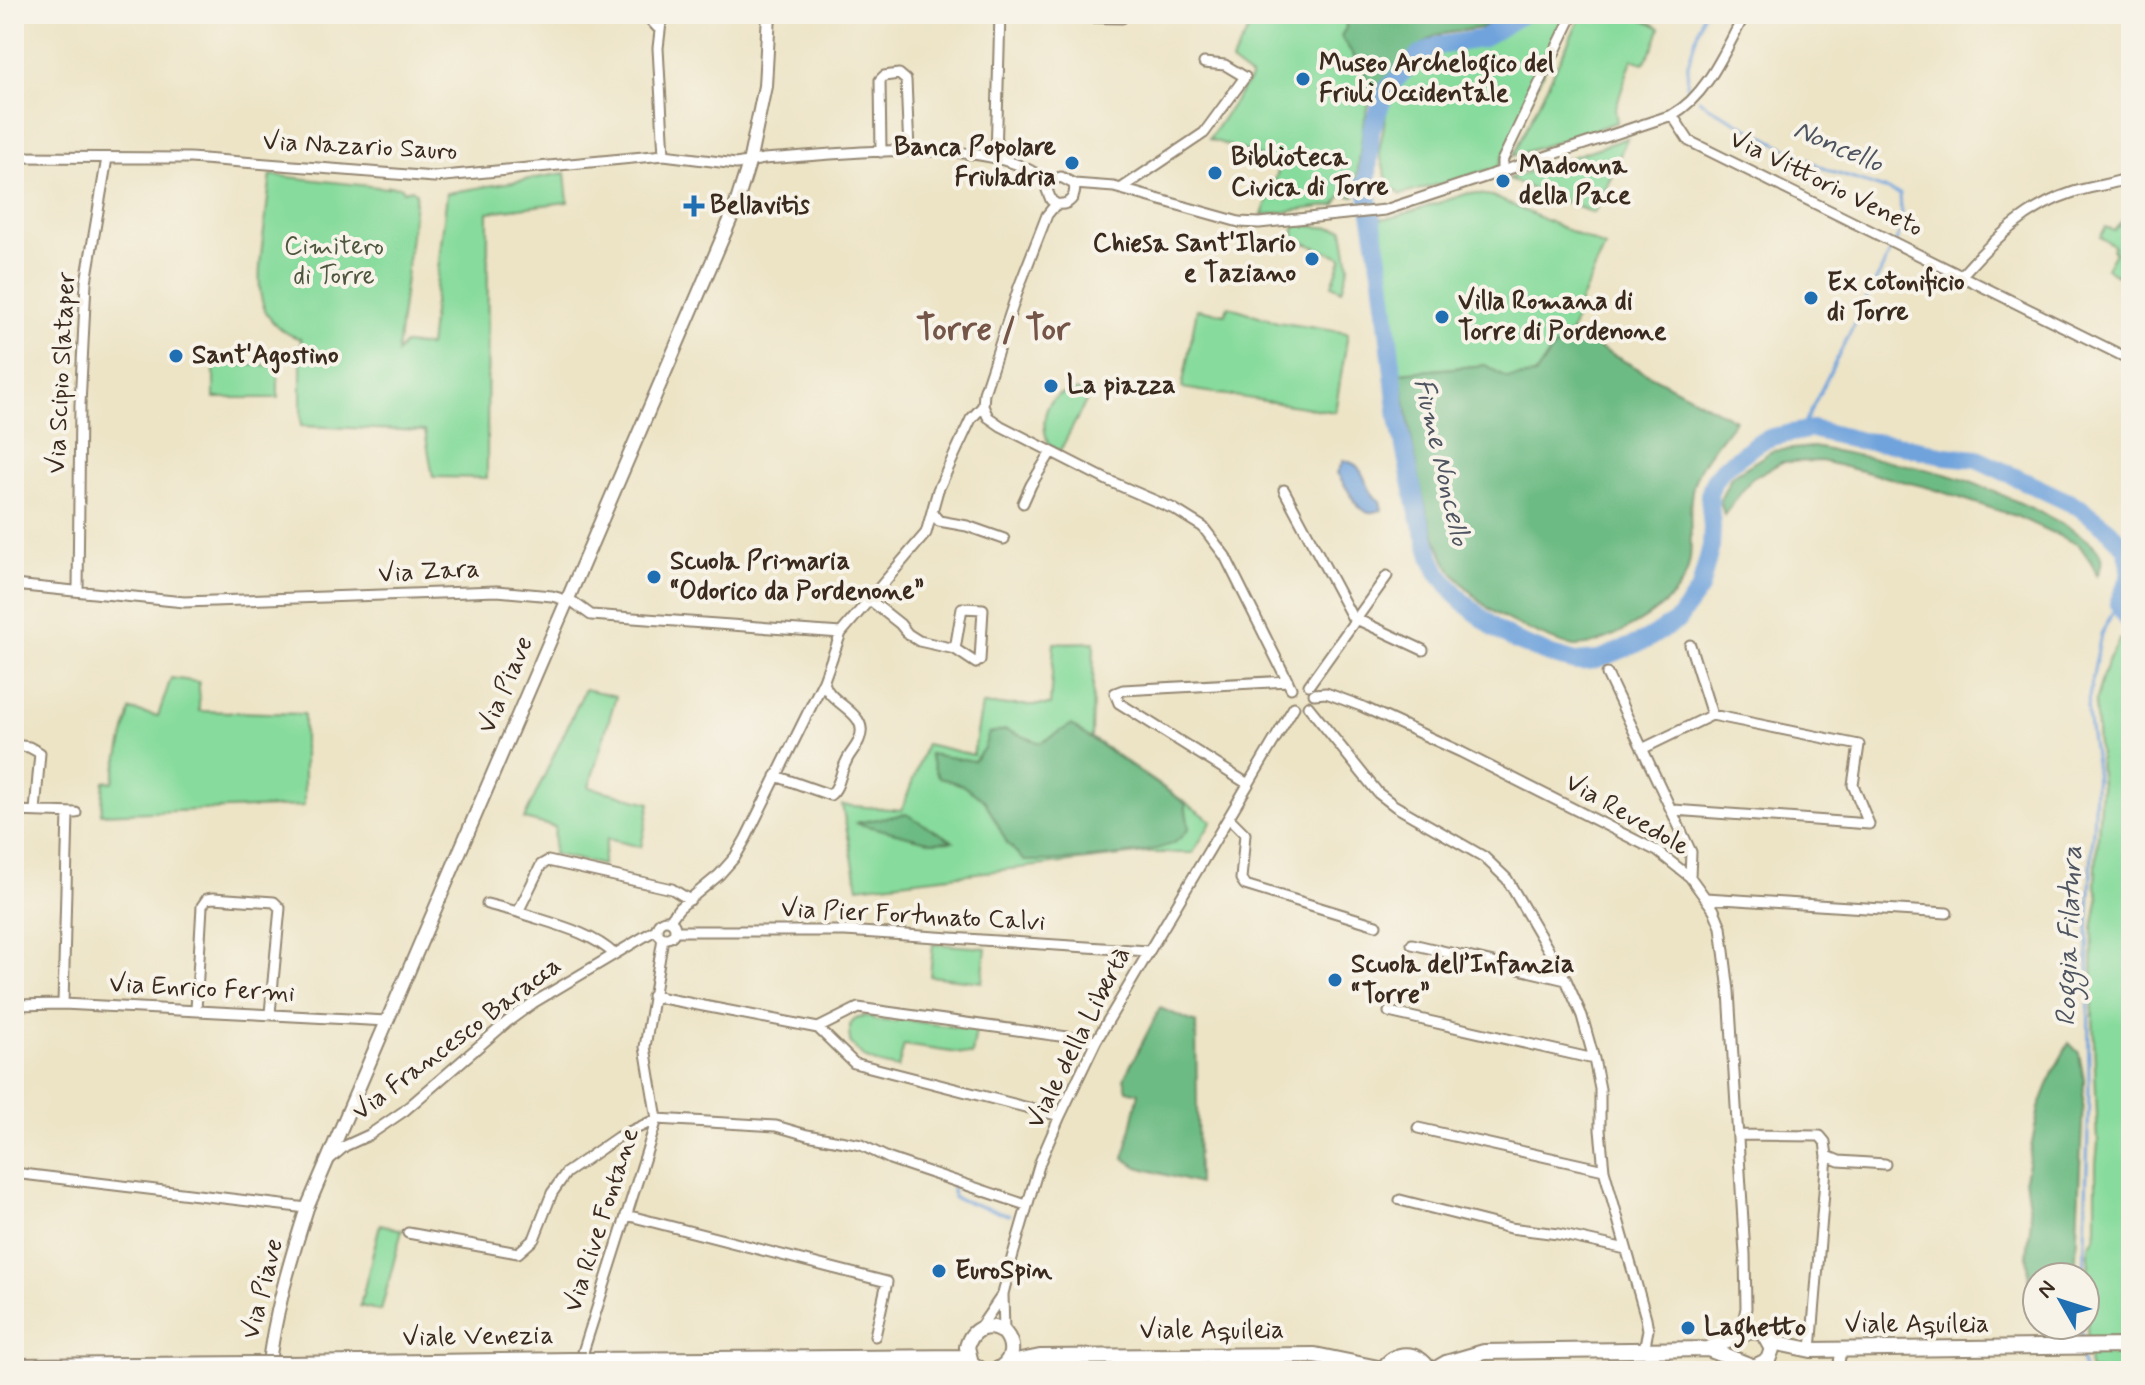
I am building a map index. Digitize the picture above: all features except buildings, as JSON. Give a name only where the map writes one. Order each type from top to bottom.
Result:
[{"type":"main road","points":[[974,1362],[979,1329],[992,1327],[1040,1357]]},
{"type":"main road","name":"Viale Aquileia","points":[[1001,1367],[1040,1357],[1315,1355],[1382,1370],[1392,1359],[1404,1354],[1421,1359],[1431,1371],[1446,1363],[1484,1352],[1708,1349],[1751,1331],[1805,1350]]},
{"type":"main road","name":"Viale Aquileia","points":[[1001,1367],[1012,1349],[1007,1335]]},
{"type":"main road","points":[[1764,1365],[1772,1349],[1765,1336]]},
{"type":"main road","points":[[1740,1337],[1735,1348],[1742,1365]]},
{"type":"main road","name":"Viale Aquileia","points":[[1708,1349],[1742,1365],[1754,1367],[1805,1350],[2131,1346]]},
{"type":"main road","name":"Viale Venezia","points":[[14,1366],[578,1364],[943,1356],[974,1362]]},
{"type":"street","points":[[645,14],[658,28]]},
{"type":"street","points":[[662,14],[658,28],[664,155]]},
{"type":"street","name":"Via Piave","points":[[261,1367],[272,1338],[307,1208],[721,245],[749,163],[765,86],[769,14]]},
{"type":"street","points":[[926,14],[1122,18]]},
{"type":"street","points":[[1502,172],[1502,161],[1573,14]]},
{"type":"street","points":[[1074,184],[1072,200],[1062,205],[1056,204],[1048,195],[1049,184],[1061,177],[1074,184],[1093,183],[1122,188],[1239,222],[1259,223],[1385,210],[1672,115],[1687,105],[1703,87],[1745,14]]},
{"type":"street","points":[[996,157],[1000,15]]},
{"type":"street","points":[[1122,188],[1204,133],[1245,77],[1225,65],[1204,63]]},
{"type":"street","points":[[881,152],[880,80],[884,76],[899,74],[906,80],[909,151]]},
{"type":"street","name":"Via Vittorio Veneto","points":[[1672,115],[1689,141],[2131,360]]},
{"type":"street","name":"Via Nazario Sauro","points":[[14,157],[190,158],[434,177],[664,155],[736,164],[764,159],[939,150],[996,157],[1038,173],[1049,184]]},
{"type":"street","name":"Via Scipio Slataper","points":[[78,591],[80,405],[86,282],[107,158]]},
{"type":"street","points":[[1962,275],[2004,233],[2038,207],[2070,193],[2131,177]]},
{"type":"street","points":[[670,920],[735,857],[824,680],[841,633],[920,541],[933,514],[942,480],[971,419],[983,406],[984,393],[1019,287],[1047,215],[1056,204]]},
{"type":"street","points":[[983,406],[994,422],[1107,480],[1174,509],[1203,527],[1225,556],[1290,684],[1289,697],[1294,707],[1308,706]]},
{"type":"street","points":[[1023,503],[1051,452]]},
{"type":"street","points":[[1284,490],[1348,612],[1356,619],[1423,650]]},
{"type":"street","points":[[933,514],[939,521],[967,526],[1004,539]]},
{"type":"street","points":[[1308,706],[1312,690],[1387,576]]},
{"type":"street","name":"Via Zara","points":[[14,585],[184,602],[497,591],[568,600],[591,615],[841,633]]},
{"type":"street","points":[[871,601],[919,641],[955,649],[976,663],[980,660],[983,609],[962,608],[955,649]]},
{"type":"street","points":[[1690,645],[1712,715]]},
{"type":"street","points":[[1607,674],[1691,852],[1690,877]]},
{"type":"street","points":[[776,776],[830,795],[837,789],[846,761],[859,740],[861,728],[854,715],[827,691],[824,680]]},
{"type":"street","points":[[1248,784],[1119,703],[1115,693],[1123,690],[1300,683],[1312,690]]},
{"type":"street","name":"Via Revedole","points":[[1312,690],[1361,706],[1461,752],[1657,851],[1690,877],[1714,910],[1721,927],[1729,991],[1738,1135],[1746,1308],[1740,1337]]},
{"type":"street","points":[[1308,706],[1378,793],[1484,857],[1507,879],[1566,980],[1582,1016],[1594,1059],[1600,1089],[1604,1170],[1646,1318],[1648,1330],[1644,1350]]},
{"type":"street","name":"Viale della Libertà","points":[[979,1329],[1003,1294],[1026,1205],[1060,1116],[1096,1041],[1294,707]]},
{"type":"street","points":[[1642,749],[1712,715],[1859,745],[1853,785],[1869,824],[1673,810]]},
{"type":"street","points":[[14,745],[29,747],[40,753],[35,811]]},
{"type":"street","points":[[14,811],[72,813],[63,1004]]},
{"type":"street","points":[[1229,818],[1245,834],[1241,879],[1245,885],[1376,925]]},
{"type":"street","points":[[518,912],[541,865],[548,861],[672,889],[690,900]]},
{"type":"street","points":[[196,1010],[202,906],[207,899],[213,898],[274,902],[280,908],[270,1013]]},
{"type":"street","points":[[1706,898],[1947,913]]},
{"type":"street","points":[[487,904],[587,937],[614,954]]},
{"type":"street","points":[[670,920],[675,924],[676,931],[672,936],[660,934],[661,921],[670,920]]},
{"type":"street","name":"Via Pier Fortunato Calvi","points":[[676,931],[845,931],[1148,951]]},
{"type":"street","name":"Via Francesco Baracca","points":[[327,1162],[345,1146],[369,1135],[429,1091],[507,1022],[558,986],[614,954],[660,934]]},
{"type":"street","name":"Via Rive Fontane","points":[[578,1364],[657,1119],[645,1047],[660,934]]},
{"type":"street","points":[[1412,944],[1566,980]]},
{"type":"street","points":[[652,996],[818,1028],[854,1063],[1060,1116]]},
{"type":"street","name":"Via Enrico Fermi","points":[[14,1005],[63,1004],[387,1021]]},
{"type":"street","points":[[818,1028],[858,1008],[1096,1041]]},
{"type":"street","points":[[1389,1012],[1594,1059]]},
{"type":"street","points":[[408,1233],[518,1253],[534,1239],[552,1193],[566,1173],[618,1137],[657,1119],[776,1126],[861,1145],[890,1159],[1026,1205]]},
{"type":"street","points":[[1418,1128],[1604,1170]]},
{"type":"street","points":[[1738,1135],[1820,1136],[1825,1142],[1827,1156],[1805,1350]]},
{"type":"street","points":[[1827,1156],[1839,1161],[1885,1164]]},
{"type":"street","points":[[14,1173],[307,1208]]},
{"type":"street","points":[[1400,1200],[1510,1228],[1558,1234],[1626,1249]]},
{"type":"street","points":[[626,1215],[887,1282],[875,1336]]},
{"type":"street","name":"Viale della Libertà","points":[[1003,1294],[1007,1335]]},
{"type":"street","points":[[1746,1308],[1765,1336]]},
{"type":"street","points":[[1838,1371],[1841,1349]]},
{"type":"green space","points":[[1249,14],[1345,14],[1346,28],[1341,36],[1364,72],[1370,101],[1363,125],[1355,196],[1342,195],[1335,205],[1262,215],[1281,163],[1209,139],[1251,77],[1231,62],[1254,21],[1248,18]]},
{"type":"green space","points":[[1345,14],[1507,14],[1480,28],[1436,35],[1413,51],[1370,101],[1364,72],[1341,36],[1346,28]]},
{"type":"green space","points":[[1535,14],[1571,14],[1498,167],[1401,195],[1395,189],[1385,191],[1387,179],[1379,152],[1387,108],[1414,67],[1430,55],[1481,46]]},
{"type":"green space","points":[[1582,14],[1632,17],[1660,28],[1644,63],[1632,59],[1615,110],[1617,122],[1513,156]]},
{"type":"green space","points":[[1627,138],[1593,213],[1507,179]]},
{"type":"green space","name":"Cimitero di Torre","points":[[565,173],[568,202],[488,212],[487,478],[433,477],[425,431],[301,426],[301,339],[273,323],[261,299],[261,254],[271,175],[402,187],[403,191],[412,189],[416,193],[397,353],[404,344],[429,346],[447,193]]},
{"type":"green space","points":[[1469,193],[1492,196],[1605,247],[1581,300],[1570,336],[1552,350],[1535,375],[1507,378],[1485,365],[1400,373],[1377,219],[1395,217]]},
{"type":"green space","points":[[2131,210],[2131,261],[2121,256],[2125,262],[2117,275],[2106,268],[2115,252],[2112,249],[2114,246],[2100,237],[2106,227],[2114,231]]},
{"type":"green space","points":[[1294,227],[1343,229],[1349,266],[1342,290],[1332,285],[1342,257],[1294,239]]},
{"type":"green space","points":[[1228,306],[1277,322],[1348,333],[1335,412],[1182,388],[1197,309],[1225,314]]},
{"type":"green space","points":[[1571,333],[1735,420],[1705,459],[1696,477],[1691,499],[1688,568],[1676,592],[1657,610],[1630,627],[1601,641],[1576,646],[1544,637],[1494,612],[1449,567],[1436,541],[1422,494],[1400,373],[1485,365],[1507,378],[1535,375],[1552,350]]},
{"type":"green space","points":[[214,365],[278,365],[278,398],[214,398]]},
{"type":"green space","points":[[1092,390],[1060,451],[1049,445],[1044,422],[1051,402],[1067,392]]},
{"type":"green space","points":[[1813,447],[1935,471],[2008,497],[2090,542],[2101,555],[2100,570],[2097,575],[2079,545],[2018,517],[1930,488],[1821,461],[1782,462],[1752,478],[1724,515],[1720,500],[1731,477],[1772,451]]},
{"type":"green space","points":[[2120,639],[2127,643],[2131,655],[2131,1371],[2090,1371],[2088,1341],[2101,1341],[2101,1261],[2089,1261],[2089,1245],[2095,1237],[2096,1227],[2098,1143],[2092,991],[2093,928],[2099,896],[2095,884],[2101,787],[2095,702],[2107,662]]},
{"type":"green space","points":[[1094,642],[1092,738],[1212,821],[1193,853],[1147,853],[858,887],[842,805],[902,810],[926,744],[973,755],[982,705],[1050,705],[1054,643]]},
{"type":"green space","points":[[171,678],[199,682],[199,711],[304,714],[304,806],[101,814],[104,781],[113,782],[130,710],[158,716]]},
{"type":"green space","points":[[585,689],[616,696],[589,787],[650,803],[641,847],[607,839],[602,865],[553,854],[555,827],[524,819]]},
{"type":"green space","points":[[1071,725],[1185,803],[1189,829],[1175,842],[1145,851],[1102,857],[1024,861],[1007,843],[985,801],[962,785],[938,777],[929,754],[974,761],[984,748],[989,733],[1006,730],[1041,743]]},
{"type":"green space","points":[[906,814],[953,841],[932,842],[855,823]]},
{"type":"green space","points":[[933,944],[986,948],[982,982],[930,976]]},
{"type":"green space","points":[[1160,1008],[1196,1023],[1198,1184],[1138,1167],[1124,1158],[1139,1093],[1127,1090],[1124,1078]]},
{"type":"green space","points":[[873,1017],[873,1020],[896,1022],[897,1019],[976,1030],[972,1055],[904,1045],[898,1068],[872,1061],[861,1055],[850,1042],[850,1025],[856,1018]]},
{"type":"green space","points":[[2069,1043],[2079,1053],[2084,1080],[2076,1261],[2028,1261],[2031,1219],[2025,1178],[2039,1108]]},
{"type":"green space","points":[[380,1224],[402,1230],[381,1311],[360,1306]]},
{"type":"water","points":[[1343,461],[1351,462],[1361,471],[1370,491],[1380,501],[1382,510],[1368,513],[1358,506],[1337,473]]},
{"type":"waterway","name":"Fiume Noncello","points":[[1523,14],[1481,39],[1437,46],[1419,55],[1387,89],[1371,130],[1367,188],[1382,277],[1398,418],[1417,509],[1432,559],[1439,574],[1462,601],[1498,631],[1518,642],[1576,662],[1597,660],[1646,640],[1677,621],[1700,589],[1711,546],[1709,495],[1714,480],[1723,469],[1756,444],[1772,437],[1812,429],[1861,441],[1897,444],[1945,456],[1977,459],[2079,507],[2126,548],[2129,579],[2118,603],[2131,627]]},
{"type":"waterway","name":"Noncello","points":[[1693,93],[1687,88],[1688,64],[1703,14]]},
{"type":"waterway","name":"Noncello","points":[[1699,99],[1829,171],[1900,194],[1902,229],[1801,430]]},
{"type":"waterway","points":[[1336,182],[1367,179]]},
{"type":"waterway","name":"Roggia Filatura","points":[[2084,1261],[2089,1090],[2088,930],[2096,770],[2087,707],[2101,634],[2118,603]]},
{"type":"waterway","points":[[951,1185],[954,1198],[1009,1215]]},
{"type":"waterway","name":"Roggia Filatura","points":[[2081,1353],[2084,1371]]},
{"type":"waterway","points":[[1182,1361],[1191,1371]]},
{"type":"place","name":"Museo Archelogico del Friuli Occidentale","points":[[1303,79]]},
{"type":"place","name":"Banca Popolare Friuladria","points":[[1072,163]]},
{"type":"place","name":"Biblioteca Civica di Torre","points":[[1215,173]]},
{"type":"place","name":"Madonna della Pace","points":[[1503,181]]},
{"type":"place","name":"Bellavitis","points":[[694,206]]},
{"type":"place","name":"Chiesa Sant'Ilario e Taziano","points":[[1312,259]]},
{"type":"place","name":"Ex cotonificio di Torre","points":[[1811,298]]},
{"type":"place","name":"Villa Romana di Torre di Pordenone","points":[[1442,317]]},
{"type":"place","name":"Sant'Agostino","points":[[176,356]]},
{"type":"place","name":"La piazza","points":[[1051,386]]},
{"type":"place","name":"Scuola Primaria “Odorico da Pordenone”","points":[[654,577]]},
{"type":"place","name":"Scuola dell’Infanzia “Torre”","points":[[1335,980]]},
{"type":"place","name":"EuroSpin","points":[[939,1271]]},
{"type":"place","name":"Laghetto","points":[[1688,1328]]},
{"type":"district","name":"Torre / Tor","points":[[993,329]]}]
